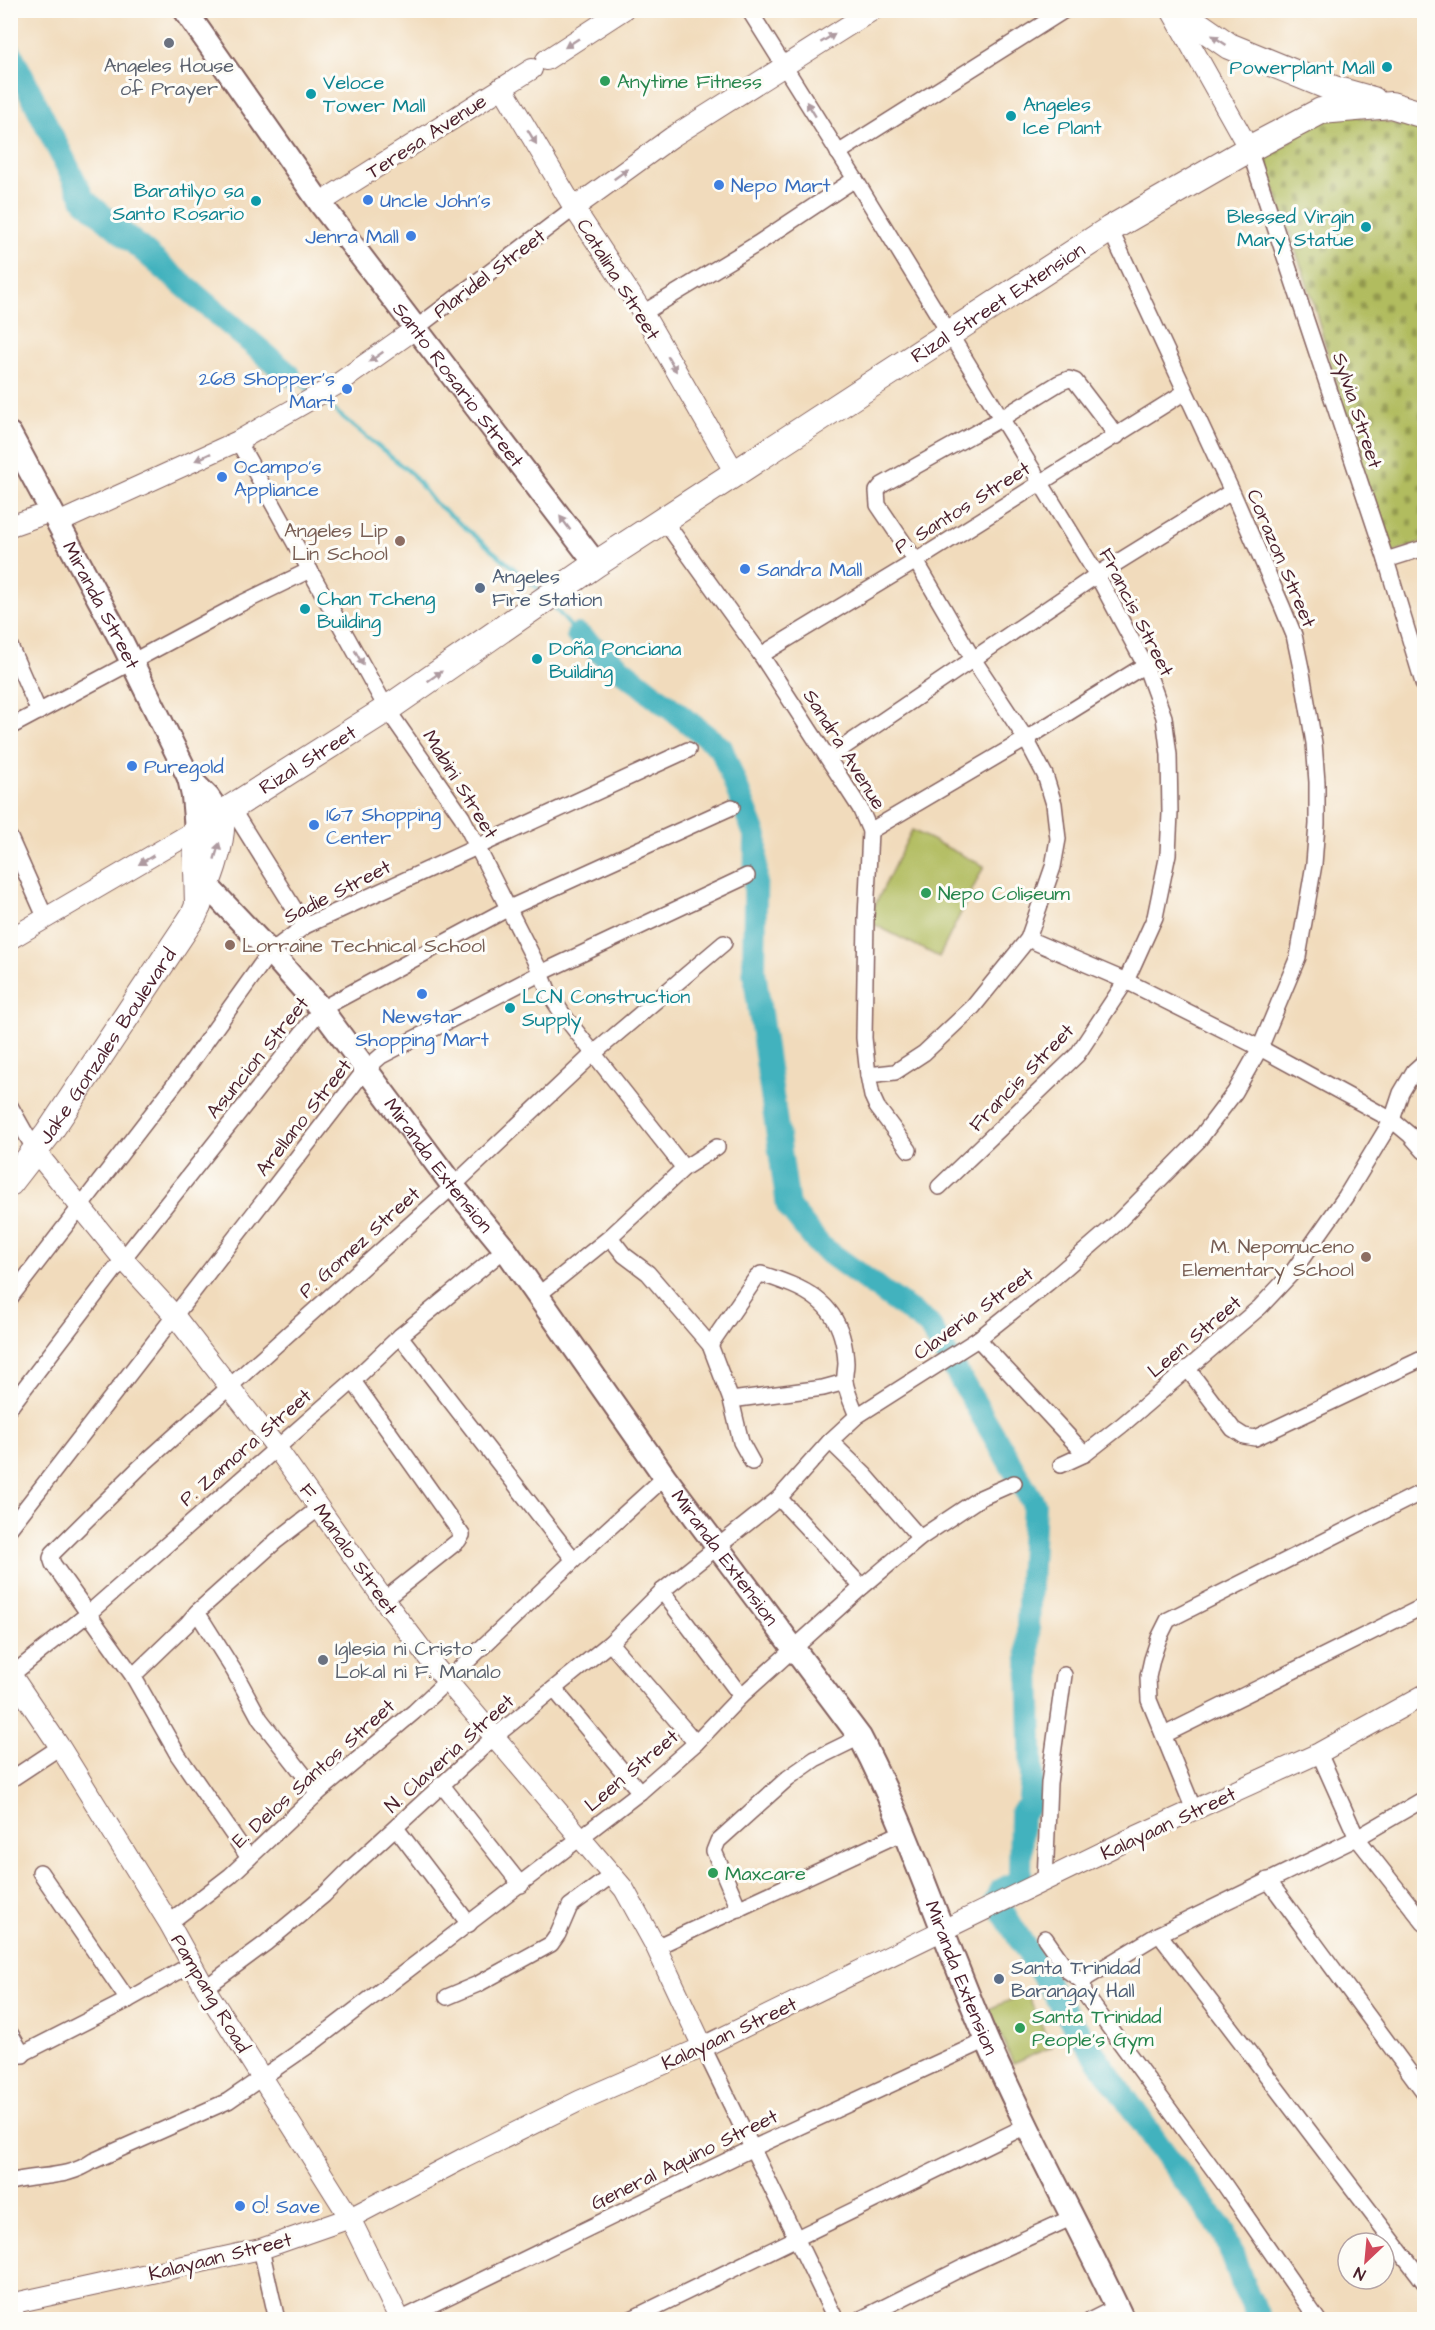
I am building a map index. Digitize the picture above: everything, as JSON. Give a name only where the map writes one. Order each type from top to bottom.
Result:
[{"type":"main road","name":"Santo Rosario Street","points":[[185,10],[320,203],[596,564]]},
{"type":"main road","points":[[1176,10],[1229,46],[1334,89],[1391,105]]},
{"type":"main road","name":"Rizal Street Extension","points":[[596,564],[1110,229],[1248,149],[1321,111],[1391,105],[1425,115]]},
{"type":"main road","name":"Miranda Street","points":[[10,434],[131,662],[189,778],[196,830]]},
{"type":"main road","name":"Rizal Street","points":[[196,830],[227,813],[387,709],[596,564]]},
{"type":"main road","name":"Miranda Street","points":[[189,778],[227,813]]},
{"type":"main road","name":"Jake Gonzales Boulevard","points":[[10,1183],[36,1152],[162,967],[201,889],[221,837],[227,813]]},
{"type":"main road","points":[[196,830],[201,889]]},
{"type":"main road","name":"Miranda Extension","points":[[201,889],[270,952],[321,1009],[453,1186],[505,1250],[665,1477],[860,1737],[870,1754],[903,1832],[987,2040],[1028,2125],[1064,2221],[1120,2313]]},
{"type":"street","name":"Teresa Avenue","points":[[320,203],[539,64],[595,18],[623,10]]},
{"type":"street","name":"Francis Street","points":[[749,10],[1097,575],[1145,665],[1164,717],[1169,755],[1168,854],[1155,917],[1126,981],[1077,1054],[939,1187]]},
{"type":"street","name":"Plaridel Street","points":[[10,526],[54,517],[238,441],[336,385],[415,329],[672,137],[873,10]]},
{"type":"street","points":[[838,153],[1065,10]]},
{"type":"street","points":[[1171,10],[1248,149]]},
{"type":"street","name":"Catalina Street","points":[[502,87],[574,208],[643,314],[735,473]]},
{"type":"street","name":"Sylvia Street","points":[[1248,149],[1386,560],[1425,686]]},
{"type":"street","points":[[643,314],[855,179]]},
{"type":"street","name":"Corazon Street","points":[[1110,229],[1143,297],[1294,635],[1314,743],[1317,783],[1315,854],[1298,957],[1260,1048],[1235,1092]]},
{"type":"street","points":[[868,1075],[895,1072],[924,1053],[973,1007],[1028,939],[1053,867],[1058,839],[1054,804],[1048,785],[1026,739],[974,659],[916,561],[878,505],[876,495],[882,485],[1069,379],[1075,381],[1117,436]]},
{"type":"street","name":"P. Santos Street","points":[[761,655],[916,561],[1185,392]]},
{"type":"street","name":"Mabini Street","points":[[238,441],[387,709],[451,800],[478,848],[550,995],[593,1054],[684,1168]]},
{"type":"street","points":[[829,757],[1097,575],[1231,492]]},
{"type":"street","name":"Sandra Avenue","points":[[663,519],[761,655],[829,757],[860,808],[870,831],[864,1038],[868,1075],[872,1096],[877,1107],[909,1150]]},
{"type":"street","points":[[1386,560],[1425,548]]},
{"type":"street","points":[[10,728],[240,604],[310,570]]},
{"type":"street","points":[[10,646],[39,712]]},
{"type":"street","points":[[870,831],[1026,739],[1145,665]]},
{"type":"street","name":"Sadie Street","points":[[10,1298],[81,1209],[184,1072],[270,952],[305,926],[688,750]]},
{"type":"street","name":"Asuncion Street","points":[[10,1407],[321,1009],[507,909],[732,807]]},
{"type":"street","points":[[227,813],[305,926]]},
{"type":"street","name":"Rizal Street","points":[[10,939],[196,830]]},
{"type":"street","points":[[10,838],[46,919]]},
{"type":"street","name":"Arellano Street","points":[[10,1528],[366,1070],[381,1056],[541,973],[747,876]]},
{"type":"street","points":[[1028,939],[1126,981],[1260,1048],[1392,1120],[1410,1134],[1425,1151]]},
{"type":"street","name":"P. Gomez Street","points":[[89,1613],[53,1564],[53,1553],[139,1468],[453,1186],[593,1054],[724,944]]},
{"type":"street","name":"Leen Street","points":[[1061,1465],[1085,1454],[1122,1425],[1260,1307],[1291,1274],[1323,1231],[1392,1120],[1401,1093],[1414,1071],[1425,1062]]},
{"type":"street","name":"Claveria Street","points":[[718,1546],[779,1498],[830,1441],[857,1416],[963,1350],[1057,1276],[1153,1189],[1198,1141],[1235,1092]]},
{"type":"street","points":[[10,1106],[36,1152]]},
{"type":"street","points":[[537,1296],[610,1237],[684,1168],[717,1147]]},
{"type":"street","name":"F. Manalo Street","points":[[36,1152],[123,1260],[174,1315],[276,1447],[384,1600],[446,1680],[493,1738],[624,1889],[656,1947],[703,2047]]},
{"type":"street","points":[[610,1237],[624,1255],[648,1273],[710,1345],[731,1400],[741,1443],[752,1462]]},
{"type":"street","name":"P. Zamora Street","points":[[11,1675],[89,1613],[400,1336],[505,1250]]},
{"type":"street","points":[[710,1345],[761,1274],[820,1299],[839,1329],[846,1363],[845,1382],[857,1416]]},
{"type":"street","points":[[400,1336],[574,1560]]},
{"type":"street","points":[[978,1339],[1085,1454]]},
{"type":"street","points":[[1186,1368],[1233,1429],[1244,1436],[1255,1438],[1425,1358]]},
{"type":"street","points":[[352,1381],[462,1535],[458,1541],[384,1600]]},
{"type":"street","points":[[731,1400],[823,1388],[845,1382]]},
{"type":"street","points":[[830,1441],[882,1493],[920,1538]]},
{"type":"street","name":"E. Delos Santos Street","points":[[169,1923],[210,1893],[318,1794],[414,1712],[665,1477]]},
{"type":"street","name":"Leen Street","points":[[10,2182],[23,2178],[63,2175],[83,2168],[93,2161],[145,2140],[228,2101],[264,2078],[521,1885],[640,1792],[696,1743],[741,1696],[920,1538],[980,1498],[1014,1483]]},
{"type":"street","points":[[1194,1810],[1149,1701],[1148,1677],[1159,1638],[1168,1620],[1425,1491]]},
{"type":"street","points":[[779,1498],[862,1587]]},
{"type":"street","points":[[133,1676],[188,1624],[197,1612],[276,1541],[319,1508]]},
{"type":"street","name":"N. Claveria Street","points":[[206,1988],[324,1895],[441,1784],[493,1738],[610,1643],[662,1591],[718,1546]]},
{"type":"street","points":[[662,1591],[741,1696]]},
{"type":"street","points":[[1164,1735],[1425,1606]]},
{"type":"street","points":[[197,1612],[234,1671],[260,1719],[318,1794]]},
{"type":"street","points":[[89,1613],[133,1676],[178,1755],[249,1858]]},
{"type":"street","points":[[610,1643],[696,1743]]},
{"type":"street","name":"Pampang Road","points":[[11,1675],[60,1747],[169,1923],[206,1988],[350,2218],[400,2319]]},
{"type":"street","points":[[1045,1882],[1049,1783],[1064,1676]]},
{"type":"street","points":[[554,1689],[640,1792]]},
{"type":"street","name":"Kalayaan Street","points":[[14,2309],[261,2249],[350,2218],[579,2101],[703,2047],[942,1930],[1319,1753],[1425,1695]]},
{"type":"street","points":[[740,1909],[718,1865],[714,1851],[718,1841],[788,1778],[815,1759],[860,1737]]},
{"type":"street","points":[[10,1780],[60,1747]]},
{"type":"street","points":[[1319,1753],[1357,1838],[1425,1923]]},
{"type":"street","points":[[441,1784],[521,1885]]},
{"type":"street","points":[[1083,1982],[1159,1934],[1357,1838],[1425,1799]]},
{"type":"street","points":[[396,1828],[469,1924]]},
{"type":"street","points":[[656,1947],[903,1832]]},
{"type":"street","points":[[40,1872],[128,2000]]},
{"type":"street","points":[[447,1997],[478,1984],[551,1944],[570,1906],[612,1875]]},
{"type":"street","points":[[1268,1880],[1425,2092]]},
{"type":"street","points":[[1159,1934],[1425,2282]]},
{"type":"street","points":[[1045,1938],[1068,1971],[1083,1982],[1084,1993],[1224,2184],[1318,2319]]},
{"type":"street","points":[[10,2033],[17,2057],[192,1964]]},
{"type":"street","name":"General Aquino Street","points":[[400,2319],[753,2148],[987,2040]]},
{"type":"street","points":[[703,2047],[837,2319]]},
{"type":"street","points":[[629,2319],[797,2240],[1028,2125]]},
{"type":"street","points":[[859,2319],[1064,2221]]},
{"type":"street","points":[[261,2249],[277,2319]]},
{"type":"street","points":[[1091,2319],[1120,2313]]},
{"type":"green space","points":[[1346,114],[1424,131],[1424,542],[1389,554],[1355,451],[1312,298],[1264,159],[1322,119]]},
{"type":"green space","name":"Nepo Coliseum","points":[[912,830],[984,866],[939,957],[867,921]]},
{"type":"green space","name":"Santa Trinidad People's Gym","points":[[1027,1993],[1051,2047],[1013,2063],[989,2009]]},
{"type":"waterway","points":[[10,52],[84,200],[289,375]]},
{"type":"waterway","points":[[289,375],[310,391]]},
{"type":"waterway","points":[[323,401],[412,474],[433,501],[541,591]]},
{"type":"waterway","points":[[553,606],[578,635]]},
{"type":"waterway","points":[[578,635],[721,748],[756,837],[754,971],[788,1206],[820,1246],[929,1325],[1034,1504],[1028,1624],[1032,1780],[1029,1805],[1021,1814],[1020,1877],[1017,1882],[1000,1891],[996,1901],[1073,2024],[1159,2146],[1224,2232],[1244,2287],[1260,2320]]},
{"type":"place","name":"Angeles House of Prayer","points":[[169,43]]},
{"type":"place","name":"Powerplant Mall","points":[[1387,67]]},
{"type":"place","name":"Anytime Fitness","points":[[605,81]]},
{"type":"place","name":"Veloce Tower Mall","points":[[311,94]]},
{"type":"place","name":"Angeles Ice Plant","points":[[1011,116]]},
{"type":"place","name":"Nepo Mart","points":[[719,185]]},
{"type":"place","name":"Uncle John's","points":[[368,200]]},
{"type":"place","name":"Baratilyo sa Santo Rosario","points":[[256,201]]},
{"type":"place","name":"Blessed Virgin Mary Statue","points":[[1366,227]]},
{"type":"place","name":"Jenra Mall","points":[[411,236]]},
{"type":"place","name":"268 Shopper's Mart","points":[[347,389]]},
{"type":"place","name":"Ocampo's Appliance","points":[[222,477]]},
{"type":"place","name":"Angeles Lip Lin School","points":[[400,541]]},
{"type":"place","name":"Sandra Mall","points":[[745,569]]},
{"type":"place","name":"Angeles Fire Station","points":[[480,588]]},
{"type":"place","name":"Chan Tcheng Building","points":[[305,609]]},
{"type":"place","name":"Doña Ponciana Building","points":[[537,659]]},
{"type":"place","name":"Puregold","points":[[132,766]]},
{"type":"place","name":"167 Shopping Center","points":[[314,825]]},
{"type":"place","name":"Nepo Coliseum","points":[[926,893]]},
{"type":"place","name":"Lorraine Technical School","points":[[230,945]]},
{"type":"place","name":"Newstar Shopping Mart","points":[[422,994]]},
{"type":"place","name":"LCN Construction Supply","points":[[510,1008]]},
{"type":"place","name":"M. Nepomuceno Elementary School","points":[[1366,1257]]},
{"type":"place","name":"Iglesia ni Cristo - Lokal ni F. Manalo","points":[[323,1660]]},
{"type":"place","name":"Maxcare","points":[[713,1873]]},
{"type":"place","name":"Santa Trinidad Barangay Hall","points":[[999,1979]]},
{"type":"place","name":"Santa Trinidad People's Gym","points":[[1020,2028]]},
{"type":"place","name":"O! Save","points":[[240,2206]]}]
